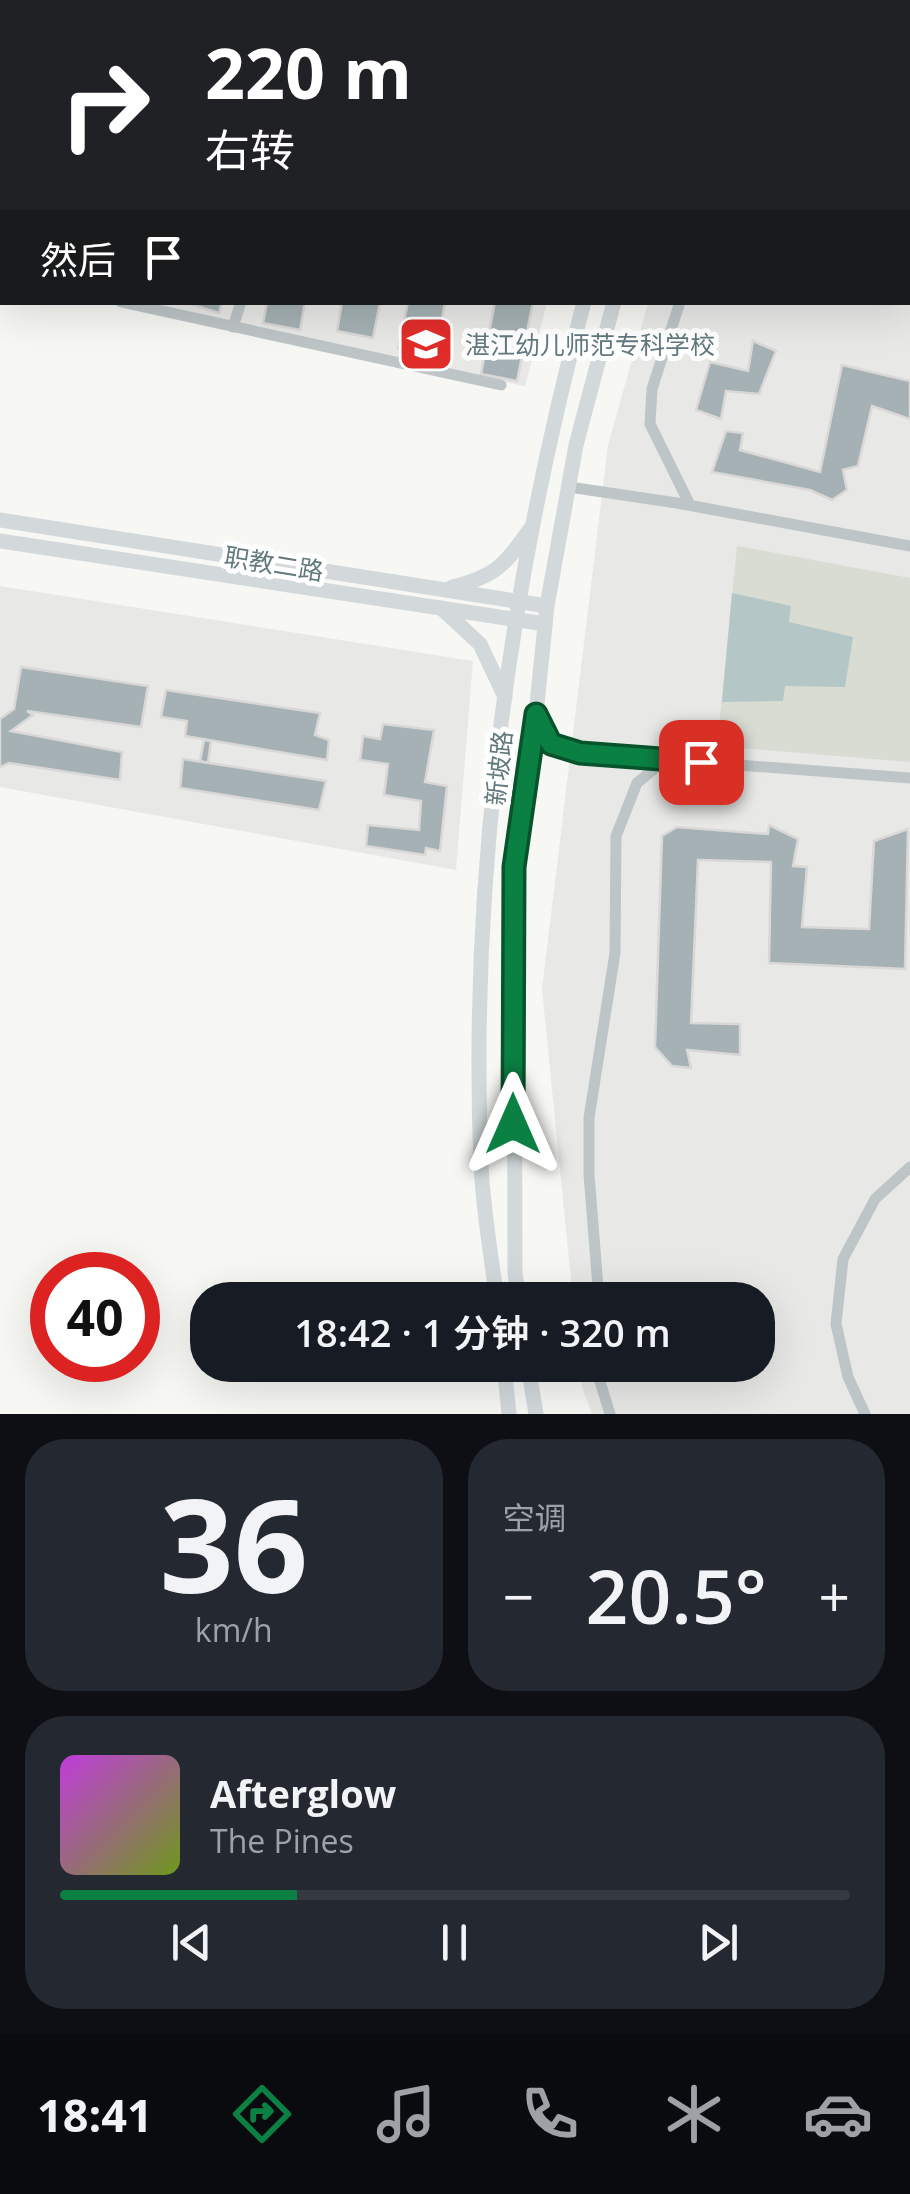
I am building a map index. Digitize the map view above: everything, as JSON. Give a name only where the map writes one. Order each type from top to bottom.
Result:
[{"type":"street","points":[[135,305],[501,385]]},
{"type":"street","points":[[234,327],[239,305]]},
{"type":"street","name":"新坡路","points":[[494,1282],[482,1166],[487,865],[514,619],[552,421],[583,305]]},
{"type":"street","points":[[545,624],[576,445],[613,305]]},
{"type":"street","points":[[679,305],[652,389],[650,424],[690,506]]},
{"type":"street","points":[[569,487],[910,546]]},
{"type":"street","name":"职教二路","points":[[0,520],[439,598],[545,624]]},
{"type":"street","points":[[506,700],[480,644],[439,598],[496,571],[535,521]]},
{"type":"street","name":"职教二路","points":[[0,541],[439,598],[547,606]]},
{"type":"street","name":"新坡路","points":[[516,1282],[514,867],[545,624]]},
{"type":"street","points":[[536,714],[551,744],[580,753],[910,778]]},
{"type":"street","points":[[598,1282],[589,1118],[616,952],[616,836],[637,784],[666,759]]},
{"type":"street","points":[[866,1414],[848,1377],[836,1324],[843,1259],[875,1198],[910,1167]]},
{"type":"street","points":[[506,1382],[509,1414]]},
{"type":"street","points":[[531,1382],[536,1414]]},
{"type":"street","points":[[600,1382],[610,1414]]},
{"type":"shaded area","name":"湛江幼儿师范专科学校","points":[[115,305],[546,305],[525,386]]},
{"type":"shaded area","points":[[647,305],[910,305],[910,1414],[592,1414],[581,1382],[775,1382],[775,1282],[571,1282],[542,989],[608,445]]},
{"type":"shaded area","points":[[737,546],[910,578],[910,762],[717,746]]},
{"type":"shaded area","points":[[0,586],[473,661],[456,870],[0,787]]},
{"type":"shaded area","points":[[732,593],[791,606],[789,622],[853,637],[845,687],[785,686],[783,701],[722,702]]},
{"type":"building","points":[[194,305],[221,305],[219,313]]},
{"type":"building","points":[[266,305],[304,305],[300,330],[263,323]]},
{"type":"building","points":[[341,305],[379,305],[373,338],[337,331]]},
{"type":"building","points":[[407,305],[444,305],[435,357],[398,349]]},
{"type":"building","points":[[494,305],[532,305],[517,381],[481,374]]},
{"type":"building","points":[[753,341],[776,351],[759,394],[726,391],[721,419],[696,410],[710,362],[748,371]]},
{"type":"building","points":[[842,365],[910,381],[910,419],[872,406],[858,466],[843,470],[847,490],[832,500],[810,490],[712,472],[726,431],[743,433],[740,450],[820,472]]},
{"type":"building","points":[[21,667],[148,686],[141,727],[27,711],[33,715],[11,731],[122,752],[120,780],[9,763],[0,767],[0,719],[14,709]]},
{"type":"building","points":[[166,690],[320,713],[315,735],[329,740],[327,760],[185,736],[187,721],[161,717]]},
{"type":"building","points":[[383,724],[434,730],[425,782],[447,786],[440,851],[426,848],[425,855],[366,846],[368,825],[419,830],[421,801],[384,795],[388,764],[360,760],[363,736],[380,739]]},
{"type":"building","points":[[204,740],[211,741],[208,763],[200,761]]},
{"type":"building","points":[[183,759],[326,781],[319,810],[180,788]]},
{"type":"building","points":[[769,825],[798,839],[793,866],[807,867],[802,927],[869,929],[874,841],[908,829],[905,969],[769,963],[771,862],[698,860],[691,1023],[740,1024],[740,1055],[687,1050],[691,1068],[672,1066],[655,1047],[662,836],[677,827],[768,834]]},
{"type":"place","name":"湛江幼儿师范专科学校","points":[[426,344]]},
{"type":"route","points":[[513,1124],[514,867],[536,714],[551,744],[580,753],[701,762]]}]
